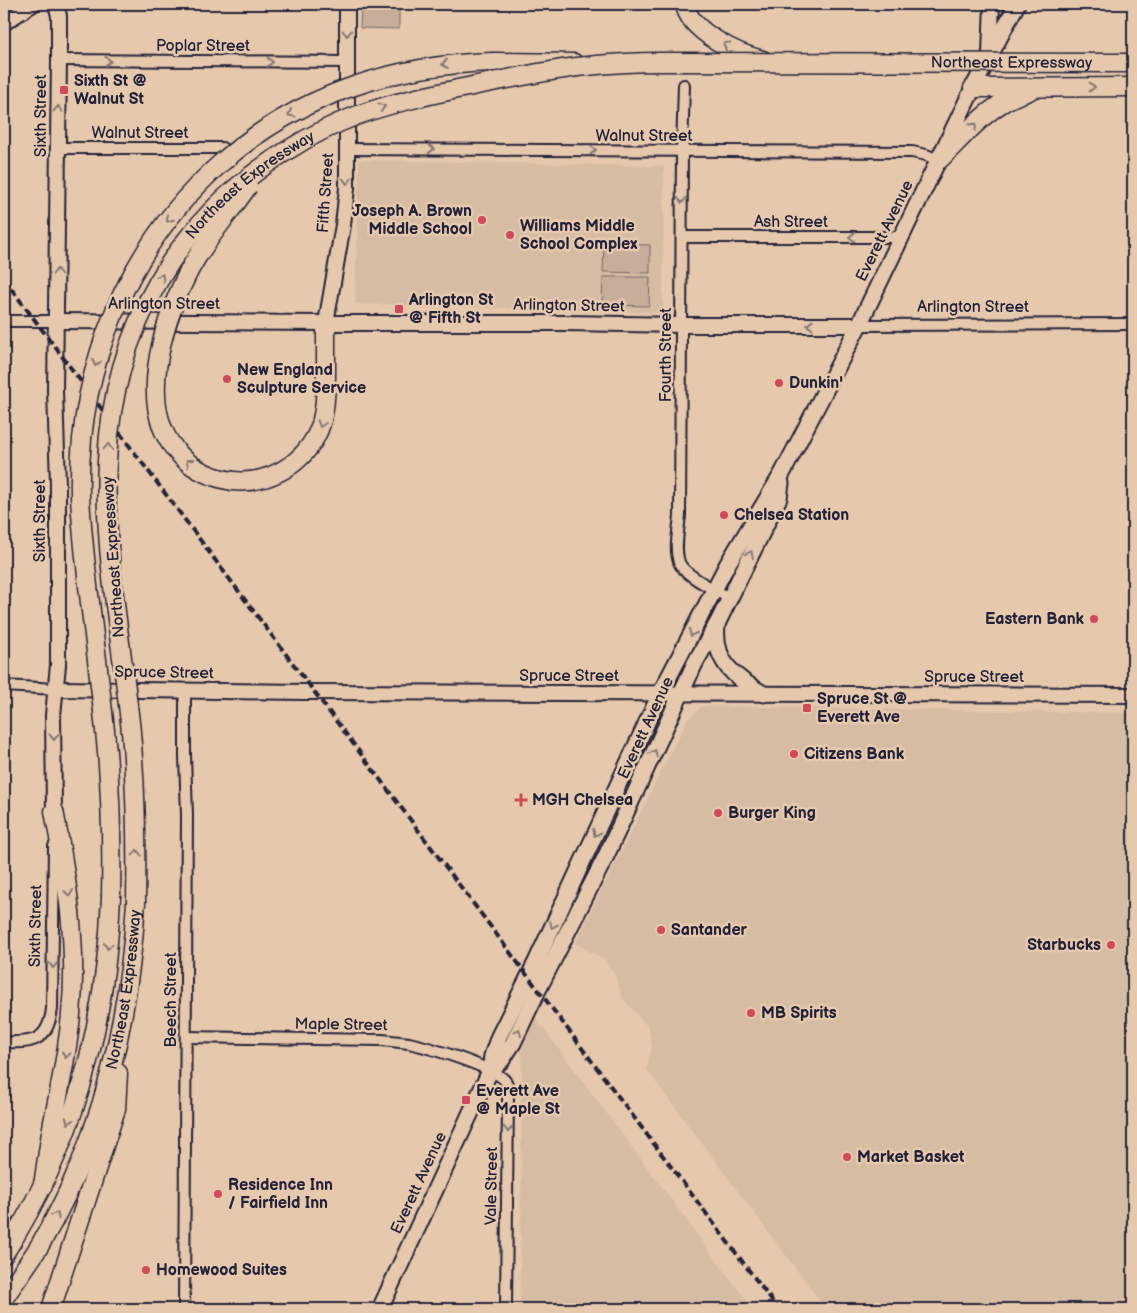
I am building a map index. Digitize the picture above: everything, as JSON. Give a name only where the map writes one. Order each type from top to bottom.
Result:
[{"type":"highway","points":[[685,4],[688,14],[694,22],[726,46],[758,59],[789,63]]},
{"type":"highway","name":"Northeast Expressway","points":[[4,1254],[43,1186],[56,1157],[72,1114],[92,1044],[104,986],[111,898],[110,784],[80,492],[81,447],[91,379],[109,324],[122,292],[158,234],[199,184],[242,146],[276,123],[308,105],[377,78],[435,65],[483,62],[552,62],[599,65],[663,62],[1133,63]]},
{"type":"highway","name":"Northeast Expressway","points":[[4,1298],[32,1257],[62,1204],[88,1142],[109,1078],[122,1022],[131,968],[136,902],[136,827],[130,726],[112,573],[107,478],[109,440],[114,398],[141,314],[162,274],[187,238],[201,222],[227,195],[261,168],[319,132],[350,118],[379,108],[465,87],[530,74],[575,67],[633,62],[1133,63]]},
{"type":"highway","points":[[939,160],[987,114],[1007,100],[1027,91],[1058,87]]},
{"type":"highway","points":[[973,88],[1133,87]]},
{"type":"highway","points":[[261,168],[196,259],[173,306],[164,334],[156,382],[156,400],[159,420],[173,447],[187,462],[199,470],[215,477],[233,481],[260,479],[283,470],[300,457],[316,437],[322,422],[325,403],[326,323]]},
{"type":"highway","points":[[43,1186],[66,1057],[73,981],[73,946],[69,894],[54,811]]},
{"type":"highway","points":[[51,1309],[116,1109],[122,1022]]},
{"type":"main road","name":"Everett Avenue","points":[[380,1309],[490,1071],[492,1056],[499,1036],[541,951],[660,694],[731,558],[782,474],[859,325],[973,88],[1017,4]]},
{"type":"main road","name":"Everett Avenue","points":[[490,1071],[502,1060],[513,1043],[597,874],[695,663],[718,622],[779,498],[782,474]]},
{"type":"main road","points":[[718,622],[716,637],[718,649],[732,673],[745,684],[764,694]]},
{"type":"street","points":[[4,23],[33,4]]},
{"type":"street","name":"Sixth Street","points":[[4,1042],[25,1042],[41,1036],[50,1022],[52,1009],[53,715],[58,673],[58,484],[55,400],[59,16],[56,4]]},
{"type":"street","name":"Fifth Street","points":[[326,323],[347,188],[347,4]]},
{"type":"street","points":[[990,54],[992,4]]},
{"type":"street","name":"Poplar Street","points":[[59,60],[347,62]]},
{"type":"street","name":"Fourth Street","points":[[684,85],[678,560],[681,567],[690,575],[729,598]]},
{"type":"street","name":"Walnut Street","points":[[58,148],[222,148]]},
{"type":"street","name":"Walnut Street","points":[[347,149],[912,152],[939,160]]},
{"type":"street","name":"Ash Street","points":[[682,237],[901,237]]},
{"type":"street","name":"Arlington Street","points":[[4,321],[681,325],[1133,324]]},
{"type":"street","name":"Spruce Street","points":[[4,686],[56,689],[185,691],[1133,695]]},
{"type":"street","name":"Beech Street","points":[[184,1309],[188,815],[185,756],[185,691]]},
{"type":"street","name":"Maple Street","points":[[186,1037],[391,1041],[409,1043],[468,1061],[490,1071]]},
{"type":"street","name":"Vale Street","points":[[490,1071],[506,1081],[508,1088],[506,1309]]},
{"type":"shaded area","points":[[361,4],[399,4],[399,29],[360,28]]},
{"type":"shaded area","name":"Williams Middle School Complex","points":[[359,160],[664,166],[663,313],[355,304]]},
{"type":"shaded area","points":[[604,244],[650,245],[650,273],[603,272]]},
{"type":"shaded area","points":[[603,277],[650,277],[649,306],[602,305]]},
{"type":"shaded area","points":[[702,706],[1133,713],[1133,1309],[826,1309],[646,1069],[652,1048],[649,1028],[622,998],[615,975],[604,960],[575,943],[687,720]]},
{"type":"shaded area","points":[[535,1017],[753,1309],[520,1309],[522,1045]]},
{"type":"railway","points":[[4,279],[778,1309]]},
{"type":"place","name":"Sixth St @ Walnut St","points":[[64,90]]},
{"type":"place","name":"Joseph A. Brown Middle School","points":[[482,220]]},
{"type":"place","name":"Williams Middle School Complex","points":[[510,235]]},
{"type":"place","name":"Arlington St @ Fifth St","points":[[399,309]]},
{"type":"place","name":"New England Sculpture Service","points":[[227,379]]},
{"type":"place","name":"Dunkin'","points":[[779,383]]},
{"type":"place","name":"Chelsea Station","points":[[724,515]]},
{"type":"place","name":"Eastern Bank","points":[[1094,619]]},
{"type":"place","name":"Spruce St @ Everett Ave","points":[[807,708]]},
{"type":"place","name":"Citizens Bank","points":[[794,754]]},
{"type":"place","name":"MGH Chelsea","points":[[521,800]]},
{"type":"place","name":"Burger King","points":[[718,813]]},
{"type":"place","name":"Santander","points":[[661,930]]},
{"type":"place","name":"Starbucks","points":[[1111,945]]},
{"type":"place","name":"MB Spirits","points":[[751,1013]]},
{"type":"place","name":"Everett Ave @ Maple St","points":[[466,1100]]},
{"type":"place","name":"Market Basket","points":[[847,1157]]},
{"type":"place","name":"Residence Inn / Fairfield Inn","points":[[218,1194]]},
{"type":"place","name":"Homewood Suites","points":[[146,1270]]}]
